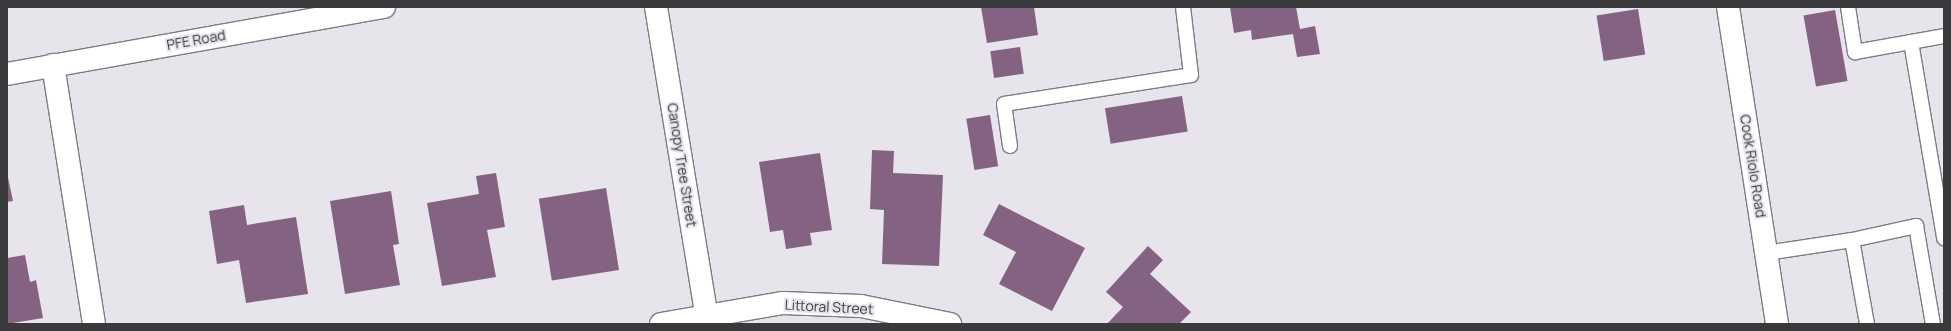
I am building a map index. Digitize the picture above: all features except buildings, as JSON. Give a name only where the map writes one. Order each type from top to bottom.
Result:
[{"type":"street","name":"PFE Road","points":[[7,74],[384,7]]},
{"type":"street","name":"Canopy Tree Street","points":[[656,7],[708,321]]},
{"type":"street","name":"Cook Riolo Road","points":[[1728,7],[1777,324]]},
{"type":"street","points":[[52,66],[94,324]]},
{"type":"street","name":"Littoral Street","points":[[661,324],[708,321],[784,303],[861,306],[950,324]]},
{"type":"lane","points":[[1010,146],[1004,104],[1191,75],[1183,7]]},
{"type":"lane","points":[[1848,7],[1855,52],[1944,36]]},
{"type":"lane","points":[[1911,42],[1944,238]]},
{"type":"lane","points":[[1766,252],[1852,240],[1916,226],[1933,324]]},
{"type":"lane","points":[[1852,240],[1866,324]]}]
